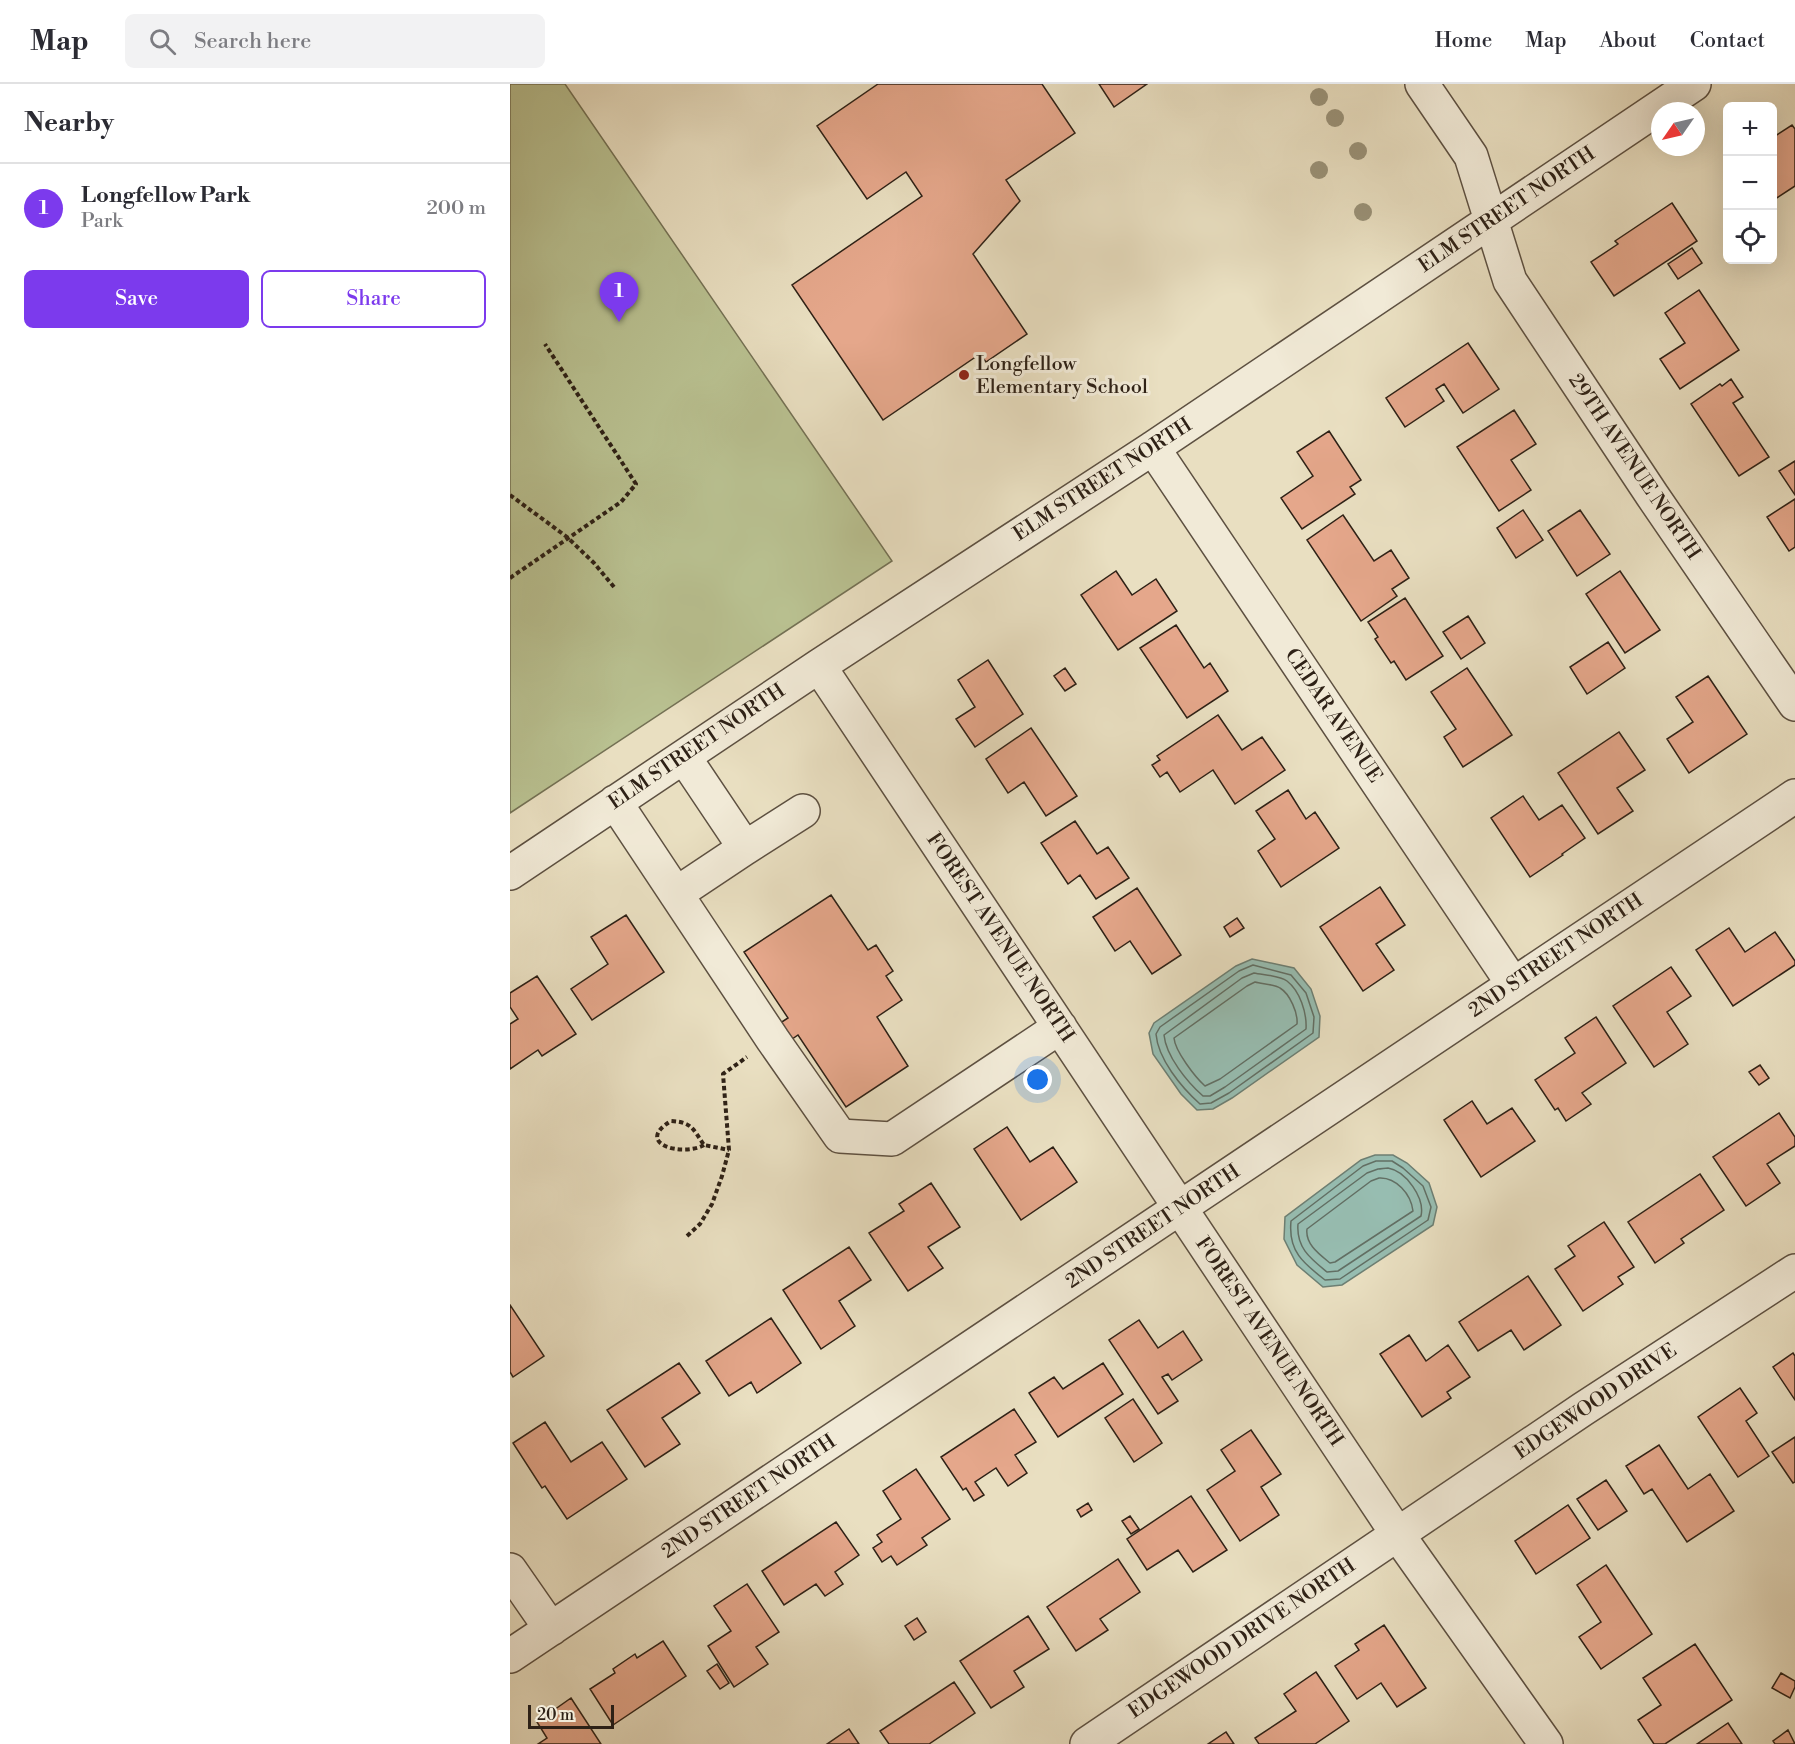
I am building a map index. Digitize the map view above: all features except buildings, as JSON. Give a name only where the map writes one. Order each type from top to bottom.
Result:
[{"type":"street","name":"29TH AVENUE NORTH","points":[[1422,84],[1471,156],[1510,281],[1652,495],[1795,704]]},
{"type":"street","name":"ELM STREET NORTH","points":[[510,873],[819,666],[1153,448],[1694,84]]},
{"type":"street","name":"CEDAR AVENUE","points":[[1153,448],[1513,984]]},
{"type":"street","name":"FOREST AVENUE NORTH","points":[[819,666],[1398,1534],[1546,1744]]},
{"type":"street","points":[[684,757],[745,848]]},
{"type":"street","name":"2ND STREET NORTH","points":[[510,1656],[1795,796]]},
{"type":"street","points":[[615,802],[773,1040],[840,1136],[892,1139],[1060,1027]]},
{"type":"street","points":[[676,894],[803,811]]},
{"type":"street","name":"EDGEWOOD DRIVE","points":[[1398,1534],[1583,1409],[1795,1271]]},
{"type":"street","name":"EDGEWOOD DRIVE NORTH","points":[[1087,1744],[1398,1534]]},
{"type":"street","points":[[510,1570],[551,1629]]},
{"type":"path","points":[[510,578],[621,502],[636,484],[545,344]]},
{"type":"path","points":[[510,495],[567,537],[594,563],[614,587]]},
{"type":"path","points":[[687,1236],[700,1224],[712,1203],[729,1150],[723,1074],[773,1040]]},
{"type":"path","points":[[705,1145],[690,1125],[684,1121],[670,1121],[657,1136],[659,1142],[668,1149],[693,1150],[705,1145],[729,1150]]},
{"type":"green space","points":[[510,84],[565,84],[892,561],[510,813]]},
{"type":"water","points":[[1252,959],[1294,968],[1311,989],[1320,1016],[1319,1037],[1232,1098],[1213,1109],[1197,1110],[1181,1094],[1153,1054],[1149,1033],[1154,1023],[1236,966]]},
{"type":"water","points":[[1375,1155],[1393,1155],[1407,1163],[1429,1183],[1437,1207],[1433,1225],[1342,1285],[1323,1287],[1297,1265],[1284,1239],[1285,1217],[1361,1160]]},
{"type":"place","name":"Longfellow Park","points":[[619,322]]},
{"type":"place","name":"Longfellow Elementary School","points":[[964,375]]}]
